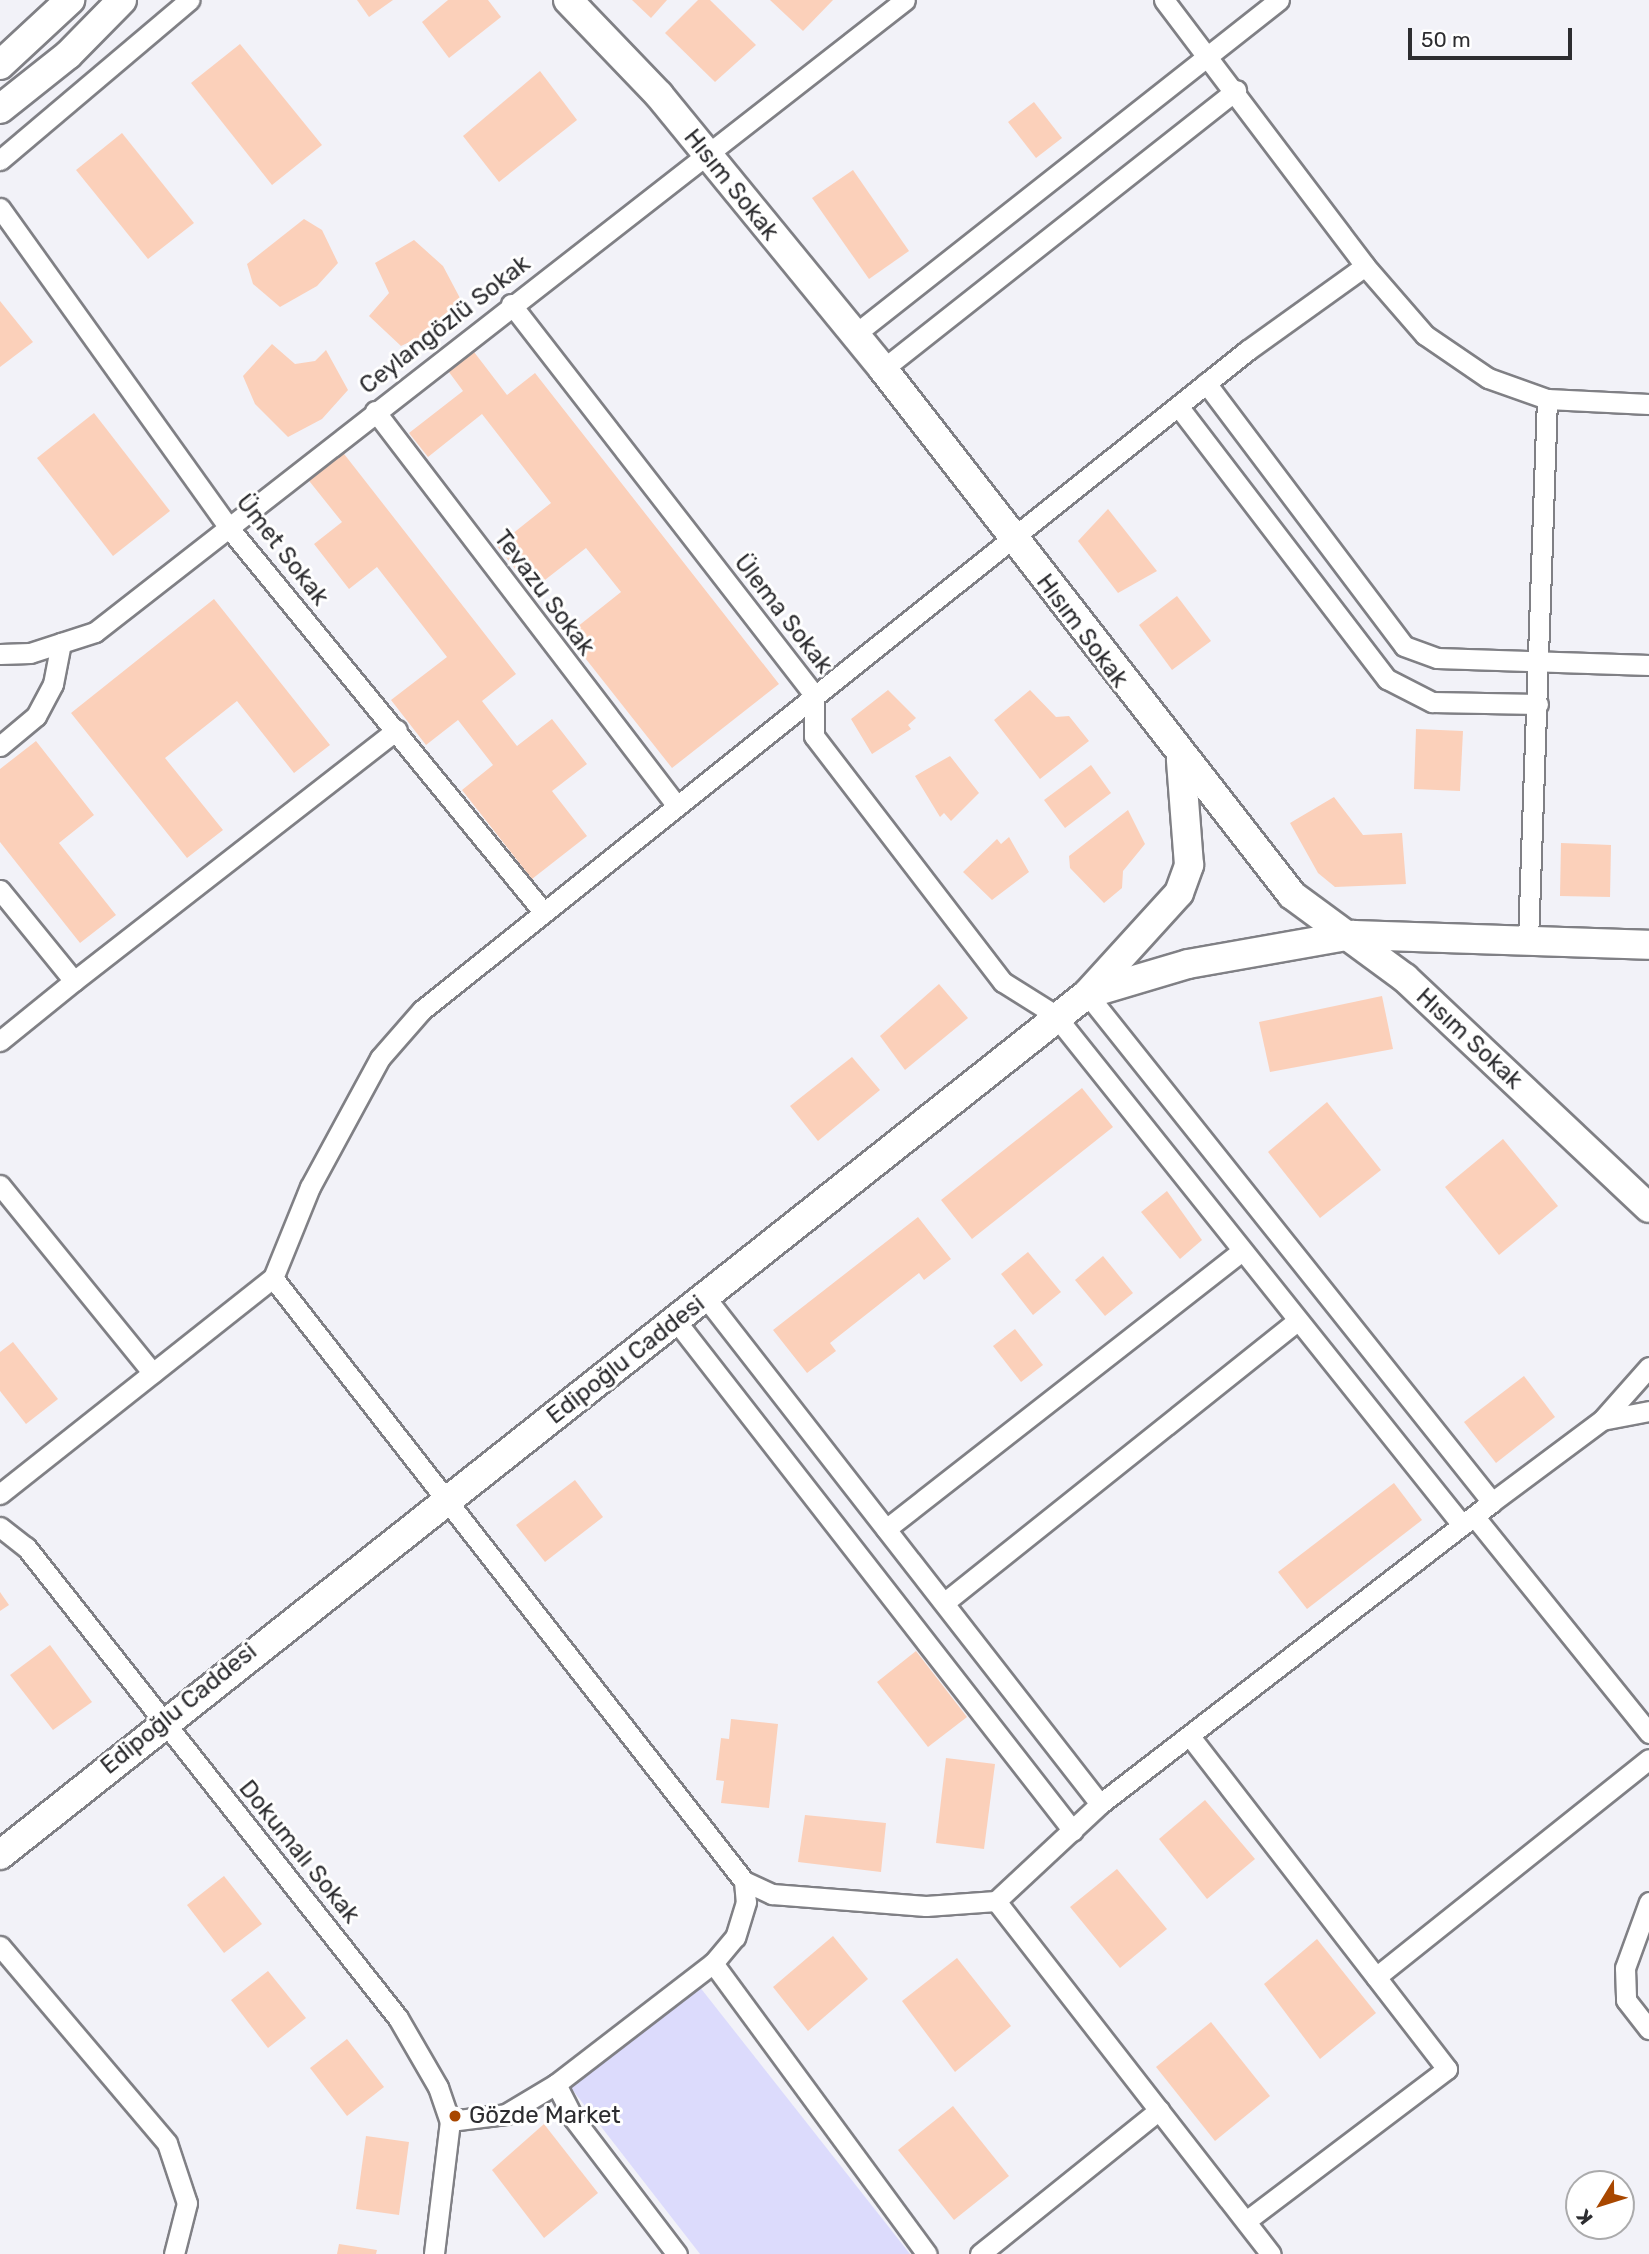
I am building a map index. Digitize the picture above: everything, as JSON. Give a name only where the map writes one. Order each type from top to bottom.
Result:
[{"type":"street","points":[[0,65],[70,0]]},
{"type":"street","points":[[0,109],[68,55],[122,0]]},
{"type":"street","points":[[0,160],[188,0]]},
{"type":"street","name":"Hısım Sokak","points":[[568,0],[705,153],[883,369],[1181,760],[1292,895],[1353,935],[1649,1208]]},
{"type":"street","name":"Ceylangözlü Sokak","points":[[0,654],[61,643],[95,632],[511,304],[905,0]]},
{"type":"street","points":[[1164,0],[1210,55],[1365,266],[1425,335],[1488,378],[1547,400],[1649,404]]},
{"type":"street","points":[[854,335],[1279,0]]},
{"type":"street","points":[[883,369],[1236,90]]},
{"type":"street","name":"Ümet Sokak","points":[[0,208],[229,528],[397,730],[541,910]]},
{"type":"street","points":[[0,1494],[273,1278],[310,1187],[380,1058],[422,1010],[541,910],[1206,383],[1365,266]]},
{"type":"street","name":"Ülema Sokak","points":[[511,304],[814,694],[814,736],[1003,982],[1054,1014],[1297,1321],[1649,1733]]},
{"type":"street","points":[[1206,383],[1404,646],[1437,658],[1649,666]]},
{"type":"street","points":[[1528,940],[1547,400]]},
{"type":"street","points":[[1178,406],[1387,679],[1432,702],[1538,704]]},
{"type":"street","name":"Tevazu Sokak","points":[[375,411],[675,804]]},
{"type":"street","points":[[0,746],[36,716],[53,684],[61,643]]},
{"type":"street","points":[[0,1041],[397,730]]},
{"type":"street","points":[[1181,760],[1189,865],[1180,893],[1087,994],[1492,1502]]},
{"type":"street","points":[[0,890],[74,981]]},
{"type":"street","name":"Edipoğlu Caddesi","points":[[0,1855],[161,1721],[706,1298],[1054,1014],[1087,994],[1289,944],[1353,935],[1649,945]]},
{"type":"street","points":[[0,1185],[153,1373]]},
{"type":"street","points":[[886,1529],[1240,1252]]},
{"type":"street","points":[[273,1278],[443,1501],[744,1881],[772,1894],[926,1906],[996,1901],[1100,1804],[1192,1739],[1468,1520],[1602,1420],[1649,1367]]},
{"type":"street","points":[[706,1298],[1100,1804]]},
{"type":"street","points":[[676,1321],[1073,1831]]},
{"type":"street","points":[[945,1602],[1297,1321]]},
{"type":"street","points":[[1602,1420],[1649,1411]]},
{"type":"street","name":"Dokumalı Sokak","points":[[0,1527],[26,1547],[398,2018],[439,2087],[450,2121],[435,2254]]},
{"type":"street","points":[[1192,1739],[1447,2069],[1246,2221]]},
{"type":"street","points":[[1376,1977],[1649,1759]]},
{"type":"street","points":[[450,2121],[506,2114],[556,2084],[713,1963],[735,1937],[746,1902],[744,1881]]},
{"type":"street","points":[[996,1901],[1271,2254]]},
{"type":"street","points":[[1649,1902],[1625,1968],[1626,2000],[1649,2029]]},
{"type":"street","points":[[0,1946],[167,2144],[187,2203],[174,2254]]},
{"type":"street","points":[[713,1963],[927,2254]]},
{"type":"street","points":[[556,2084],[575,2119],[677,2254]]},
{"type":"street","points":[[980,2254],[1159,2110]]},
{"type":"shaded area","points":[[699,1986],[910,2254],[700,2254],[571,2088]]},
{"type":"building","points":[[357,0],[393,0],[369,17]]},
{"type":"building","points":[[448,0],[488,0],[501,17],[449,58],[422,22]]},
{"type":"building","points":[[632,0],[667,0],[651,18]]},
{"type":"building","points":[[698,0],[710,0],[756,45],[715,82],[665,33]]},
{"type":"building","points":[[770,0],[833,0],[803,31]]},
{"type":"building","points":[[240,44],[322,145],[272,185],[191,83]]},
{"type":"building","points":[[540,71],[577,120],[499,182],[463,136]]},
{"type":"building","points":[[1034,102],[1062,138],[1036,158],[1008,122]]},
{"type":"building","points":[[122,133],[194,223],[148,259],[76,170]]},
{"type":"building","points":[[853,170],[909,251],[869,279],[812,198]]},
{"type":"building","points":[[304,219],[322,230],[338,263],[317,286],[280,307],[253,284],[247,264]]},
{"type":"building","points":[[414,240],[443,266],[461,300],[429,333],[401,346],[369,316],[389,293],[375,263]]},
{"type":"building","points":[[0,301],[33,342],[0,367]]},
{"type":"building","points":[[272,344],[295,364],[315,361],[326,350],[348,390],[322,419],[288,437],[255,404],[243,376]]},
{"type":"building","points":[[471,348],[507,395],[535,373],[779,684],[672,768],[567,635],[621,592],[586,548],[532,590],[497,546],[551,503],[482,414],[428,457],[409,433],[463,391],[446,368]]},
{"type":"building","points":[[94,413],[170,511],[113,556],[37,458]]},
{"type":"building","points":[[341,450],[516,674],[482,701],[517,746],[552,719],[587,764],[552,791],[587,836],[532,879],[462,790],[493,765],[458,720],[426,745],[391,700],[447,657],[377,567],[349,589],[314,544],[342,522],[306,477]]},
{"type":"building","points":[[1108,509],[1157,571],[1118,593],[1078,541]]},
{"type":"building","points":[[1177,596],[1211,641],[1172,670],[1139,625]]},
{"type":"building","points":[[214,599],[330,745],[294,773],[237,701],[165,758],[223,830],[187,858],[71,713]]},
{"type":"building","points":[[888,690],[916,718],[908,725],[911,729],[872,754],[851,719]]},
{"type":"building","points":[[1030,690],[1056,717],[1069,716],[1089,741],[1040,779],[994,720]]},
{"type":"building","points":[[1416,729],[1463,731],[1460,791],[1414,789]]},
{"type":"building","points":[[36,741],[94,815],[59,843],[116,915],[80,943],[0,842],[0,769]]},
{"type":"building","points":[[950,756],[979,793],[951,821],[944,813],[940,817],[915,776]]},
{"type":"building","points":[[1091,765],[1111,793],[1065,828],[1044,800]]},
{"type":"building","points":[[1334,797],[1363,835],[1402,833],[1406,884],[1335,887],[1318,873],[1290,823]]},
{"type":"building","points":[[1128,810],[1145,844],[1123,871],[1122,888],[1104,903],[1070,868],[1069,856]]},
{"type":"building","points":[[1009,837],[1029,872],[992,900],[963,872],[997,839],[1001,844]]},
{"type":"building","points":[[1561,843],[1611,845],[1610,897],[1560,896]]},
{"type":"building","points":[[939,984],[968,1018],[905,1070],[880,1036]]},
{"type":"building","points":[[1382,996],[1393,1049],[1270,1072],[1259,1022]]},
{"type":"building","points":[[852,1057],[880,1090],[818,1141],[790,1106]]},
{"type":"building","points":[[1082,1088],[1113,1127],[972,1239],[941,1200]]},
{"type":"building","points":[[1327,1102],[1381,1170],[1320,1218],[1268,1152]]},
{"type":"building","points":[[1503,1139],[1558,1206],[1499,1255],[1445,1187]]},
{"type":"building","points":[[1167,1191],[1202,1240],[1180,1259],[1141,1212]]},
{"type":"building","points":[[918,1217],[951,1259],[924,1280],[919,1273],[830,1343],[836,1351],[807,1373],[773,1330]]},
{"type":"building","points":[[1028,1252],[1061,1292],[1033,1315],[1001,1274]]},
{"type":"building","points":[[1103,1256],[1133,1293],[1105,1316],[1075,1280]]},
{"type":"building","points":[[1015,1329],[1043,1365],[1021,1382],[993,1346]]},
{"type":"building","points":[[13,1342],[58,1399],[26,1424],[0,1391],[0,1352]]},
{"type":"building","points":[[1524,1376],[1555,1417],[1496,1463],[1464,1422]]},
{"type":"building","points":[[575,1480],[603,1517],[545,1562],[516,1525]]},
{"type":"building","points":[[1394,1483],[1422,1520],[1307,1609],[1278,1572]]},
{"type":"building","points":[[0,1592],[9,1605],[0,1611]]},
{"type":"building","points":[[50,1645],[92,1702],[53,1730],[10,1675]]},
{"type":"building","points":[[916,1651],[967,1717],[928,1747],[877,1682]]},
{"type":"building","points":[[731,1719],[778,1724],[769,1808],[721,1803],[724,1781],[716,1780],[721,1738],[729,1739]]},
{"type":"building","points":[[946,1758],[995,1764],[984,1849],[936,1843]]},
{"type":"building","points":[[1205,1800],[1255,1859],[1207,1899],[1159,1839]]},
{"type":"building","points":[[805,1815],[886,1823],[881,1872],[798,1862]]},
{"type":"building","points":[[1117,1869],[1167,1929],[1120,1968],[1070,1907]]},
{"type":"building","points":[[224,1876],[262,1924],[224,1953],[187,1905]]},
{"type":"building","points":[[833,1936],[868,1979],[808,2031],[773,1987]]},
{"type":"building","points":[[1317,1939],[1376,2013],[1320,2059],[1264,1984]]},
{"type":"building","points":[[957,1958],[1011,2026],[955,2072],[902,2001]]},
{"type":"building","points":[[268,1971],[306,2018],[268,2048],[231,2000]]},
{"type":"building","points":[[1211,2022],[1270,2096],[1215,2141],[1156,2067]]},
{"type":"building","points":[[347,2039],[384,2087],[347,2116],[310,2068]]},
{"type":"building","points":[[953,2106],[1009,2176],[954,2220],[898,2150]]},
{"type":"building","points":[[544,2124],[598,2193],[544,2238],[492,2170]]},
{"type":"building","points":[[366,2136],[409,2142],[399,2215],[356,2209]]},
{"type":"building","points":[[339,2244],[377,2250],[376,2254],[337,2254]]},
{"type":"place","name":"Gözde Market","points":[[455,2116]]}]
